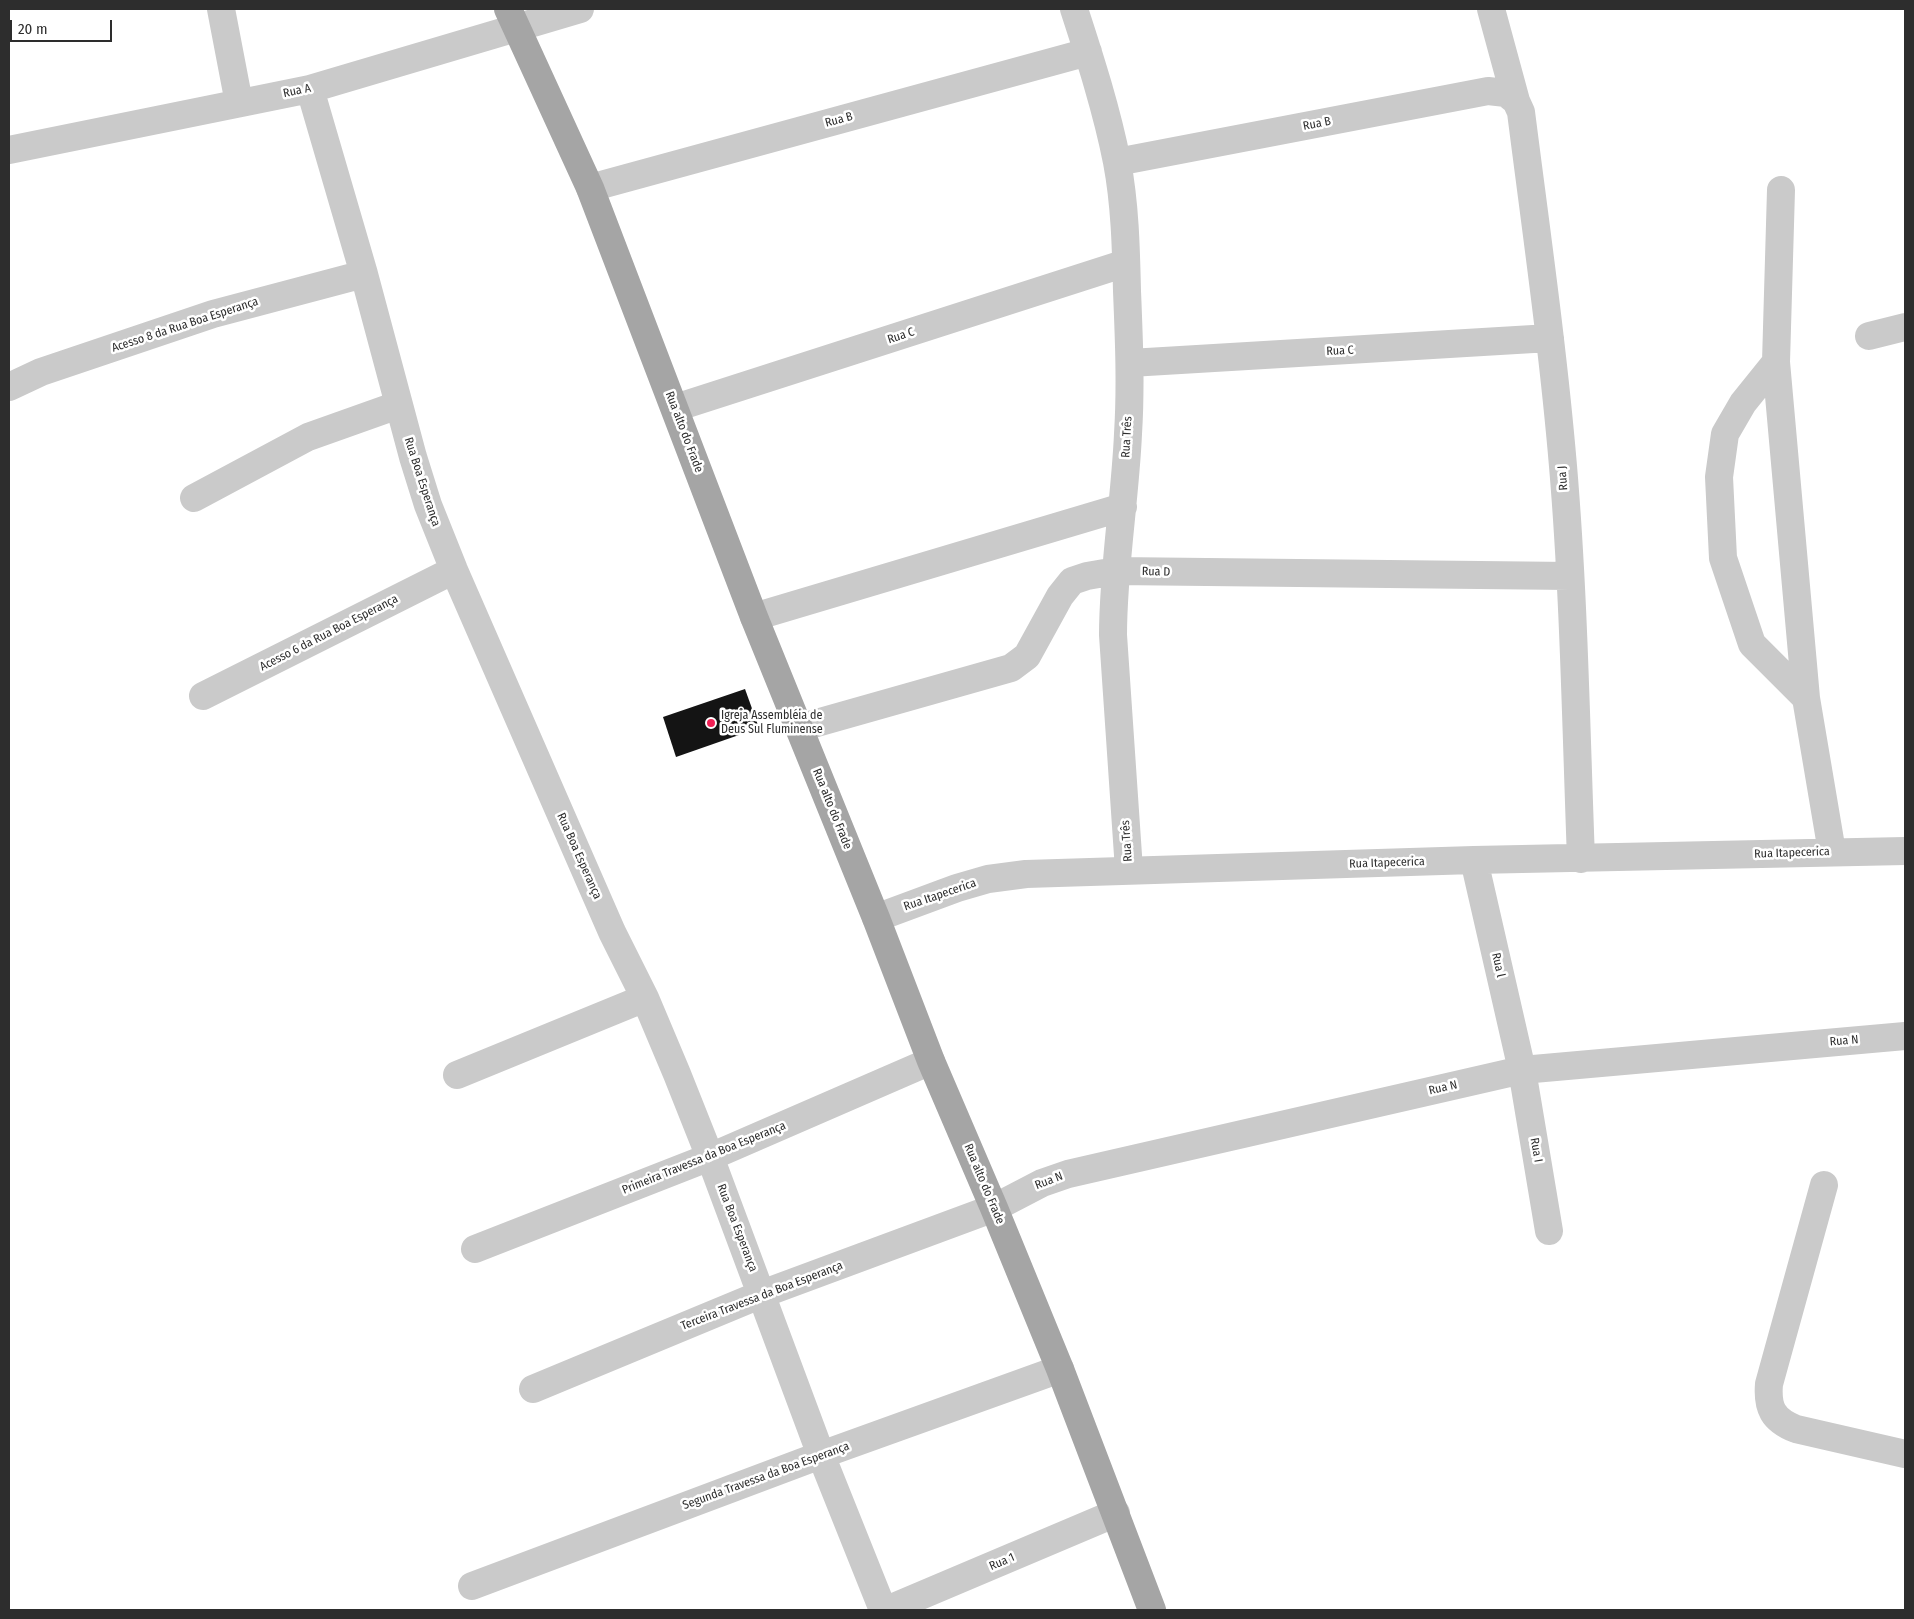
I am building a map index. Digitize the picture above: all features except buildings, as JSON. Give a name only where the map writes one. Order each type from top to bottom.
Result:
[{"type":"main road","name":"Rua alto do Frade","points":[[512,19],[590,188],[754,617],[876,918],[931,1061],[1060,1368],[1152,1610]]},
{"type":"street","points":[[221,9],[239,103]]},
{"type":"street","name":"Rua A","points":[[9,150],[310,89],[512,19],[580,9]]},
{"type":"street","name":"Rua Três","points":[[1074,9],[1088,52],[1117,162],[1126,263],[1130,363],[1128,433],[1123,507],[1113,603],[1115,682],[1129,870]]},
{"type":"street","name":"Rua J","points":[[1491,9],[1521,112],[1550,338],[1563,466],[1570,576],[1581,859]]},
{"type":"street","name":"Rua B","points":[[590,188],[1088,52]]},
{"type":"street","name":"Rua Boa Esperança","points":[[310,89],[364,274],[398,405],[428,505],[454,570],[612,932],[645,998],[710,1158],[821,1455],[883,1610]]},
{"type":"street","name":"Rua B","points":[[1117,162],[1488,91],[1506,94],[1516,100]]},
{"type":"street","points":[[1781,190],[1776,362],[1806,698],[1832,852]]},
{"type":"street","name":"Rua C","points":[[675,408],[1126,263]]},
{"type":"street","name":"Acesso 8 da Rua Boa Esperança","points":[[9,387],[41,372],[214,314],[364,274]]},
{"type":"street","points":[[1869,336],[1905,327]]},
{"type":"street","name":"Rua C","points":[[1130,363],[1550,338]]},
{"type":"street","points":[[1776,362],[1743,403],[1725,434],[1718,477],[1723,558],[1752,644],[1806,698]]},
{"type":"street","points":[[194,498],[308,438],[398,405]]},
{"type":"street","points":[[754,617],[1123,507]]},
{"type":"street","name":"Acesso 6 da Rua Boa Esperança","points":[[203,696],[454,570]]},
{"type":"street","name":"Rua D","points":[[799,728],[1011,668],[1027,656],[1060,596],[1072,581],[1087,576],[1116,572],[1570,576]]},
{"type":"street","name":"Rua Itapecerica","points":[[876,918],[957,888],[988,880],[1026,874],[1474,860],[1905,851]]},
{"type":"street","name":"Rua l","points":[[1474,860],[1522,1070]]},
{"type":"street","points":[[457,1075],[645,998]]},
{"type":"street","name":"Rua N","points":[[994,1208],[1042,1183],[1068,1174],[1522,1070],[1905,1036]]},
{"type":"street","name":"Primeira Travessa da Boa Esperança","points":[[475,1250],[710,1158],[931,1061]]},
{"type":"street","name":"Rua I","points":[[1522,1070],[1549,1231]]},
{"type":"street","points":[[1824,1185],[1769,1384],[1769,1404],[1772,1413],[1786,1425],[1905,1454]]},
{"type":"street","name":"Terceira Travessa da Boa Esperança","points":[[533,1389],[762,1294],[994,1208]]},
{"type":"street","name":"Segunda Travessa da Boa Esperança","points":[[472,1586],[821,1455],[1060,1368]]},
{"type":"street","name":"Rua 1","points":[[887,1610],[1116,1513]]},
{"type":"place","name":"Igreja Assembléia de Deus Sul Fluminense","points":[[711,723]]}]
